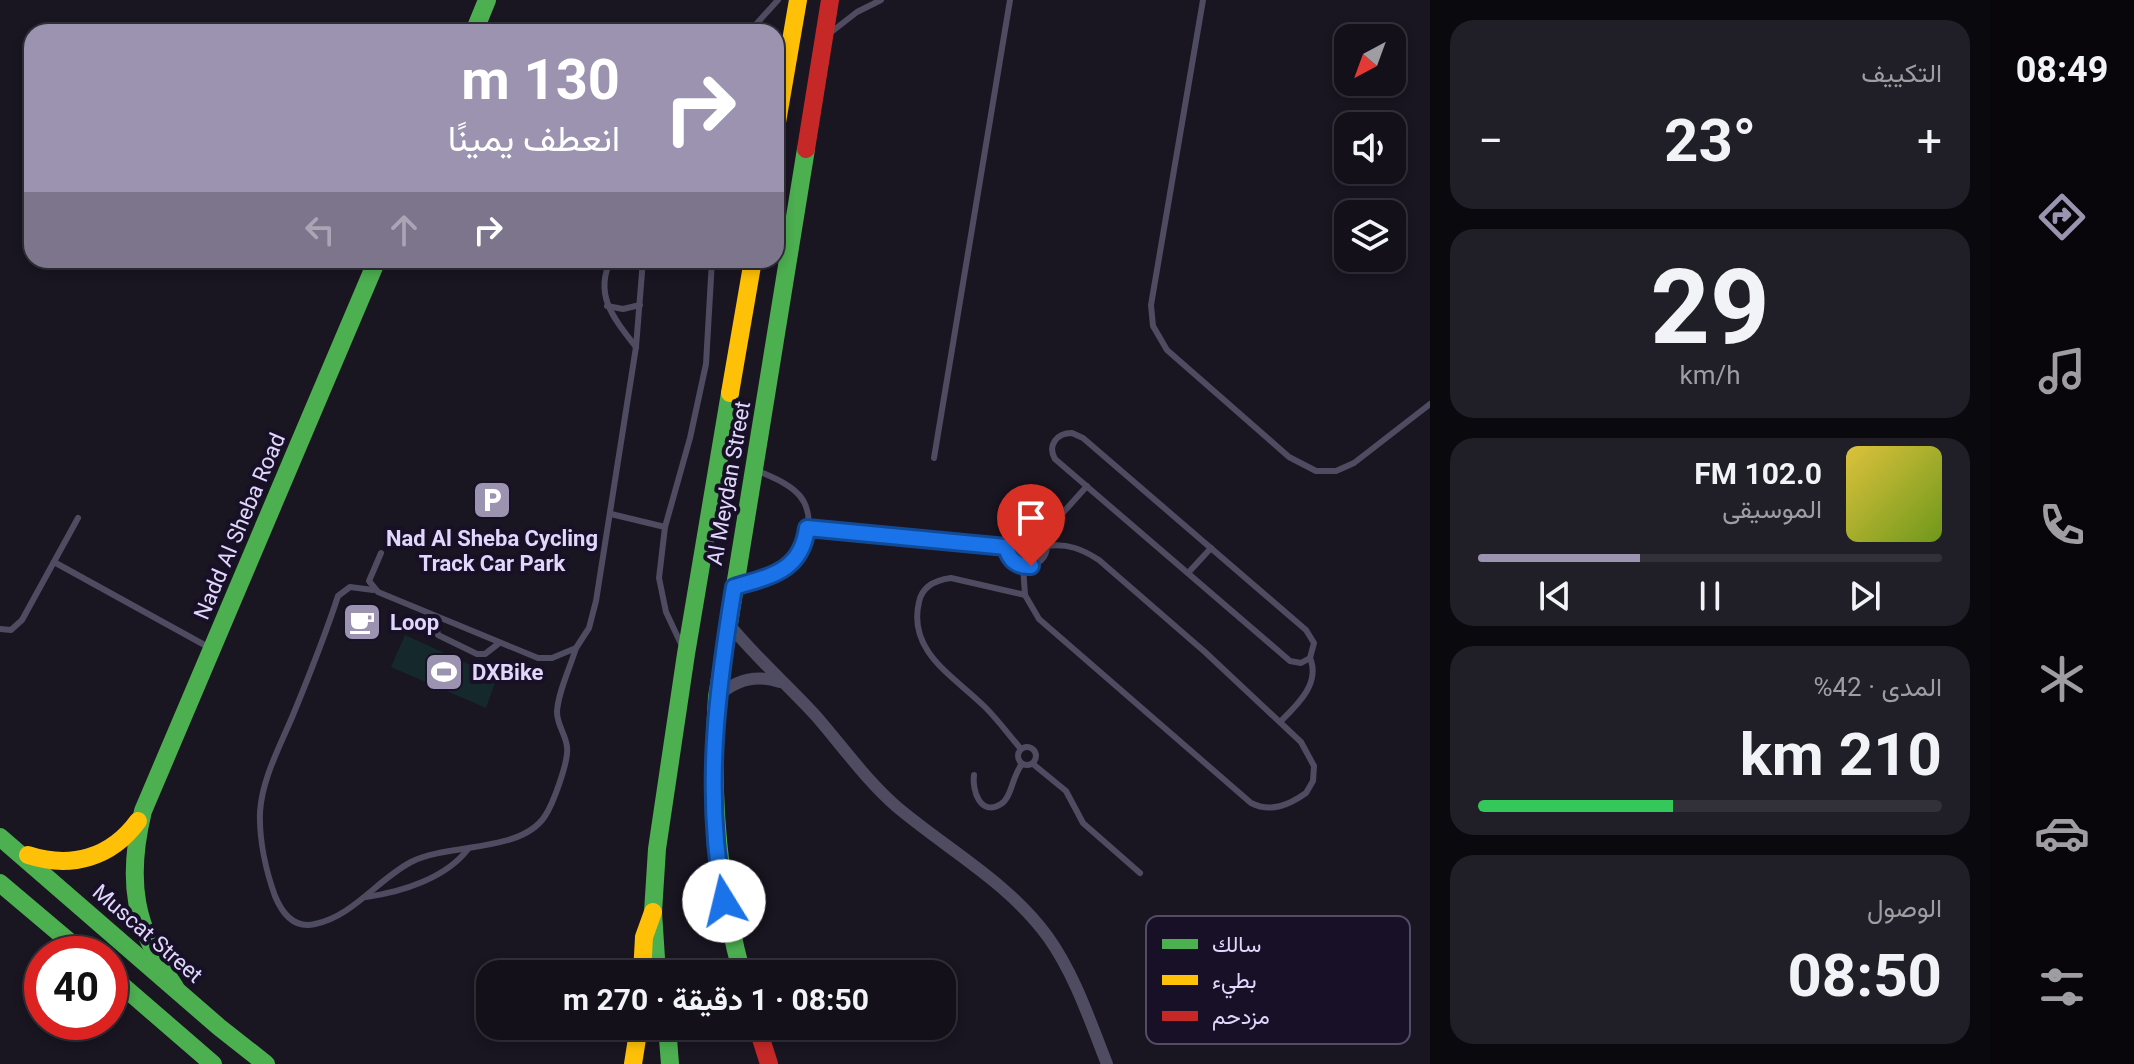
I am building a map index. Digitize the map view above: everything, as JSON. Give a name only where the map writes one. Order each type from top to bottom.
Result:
[{"type":"street","points":[[477,24],[487,0]]},
{"type":"street","points":[[784,81],[798,0]]},
{"type":"street","name":"Al Meydan Street","points":[[738,960],[727,918],[715,838],[713,744],[717,697],[830,0]]},
{"type":"street","name":"Nadd Al Sheba Road","points":[[175,987],[146,942],[133,890],[136,837],[143,811],[374,268]]},
{"type":"street","name":"Al Meydan Street","points":[[650,960],[644,937],[653,912],[657,849],[686,654],[752,268]]},
{"type":"street","points":[[728,623],[895,805],[998,884],[1034,919],[1075,984],[1107,1064]]},
{"type":"street","points":[[717,697],[731,686],[748,679],[766,678],[783,683]]},
{"type":"street","name":"Nadd Al Sheba Road","points":[[7,843],[31,857],[50,862],[87,860],[121,841],[143,811]]},
{"type":"street","name":"Muscat Street","points":[[7,843],[266,1064]]},
{"type":"street","points":[[0,883],[63,936]]},
{"type":"street","points":[[128,991],[213,1064]]},
{"type":"street","points":[[633,1064],[637,1040]]},
{"type":"street","points":[[657,1040],[657,1064]]},
{"type":"street","points":[[668,1040],[670,1064]]},
{"type":"street","points":[[761,1040],[769,1064]]},
{"type":"lane","points":[[756,24],[778,0]]},
{"type":"lane","points":[[824,38],[857,12],[881,0]]},
{"type":"lane","points":[[934,458],[1010,0]]},
{"type":"lane","points":[[1203,0],[1151,305],[1157,335],[1167,350],[1289,457],[1316,471],[1336,471],[1354,463],[1430,404]]},
{"type":"lane","points":[[609,268],[603,283],[607,306],[636,347]]},
{"type":"lane","points":[[576,648],[552,658],[538,658],[373,590],[350,587],[338,596],[268,774],[262,799],[261,825],[267,866],[277,900],[290,920],[314,925],[341,914],[366,897],[390,874],[419,858],[443,851],[468,849],[525,833],[538,825],[548,812],[568,748],[557,711],[576,648],[593,616],[611,514],[636,347],[643,268]]},
{"type":"lane","points":[[686,654],[666,612],[660,590],[665,527],[703,382],[712,268]]},
{"type":"lane","points":[[607,306],[623,309],[640,305]]},
{"type":"lane","points":[[1280,722],[1312,682],[1314,670],[1310,658],[1314,643],[1306,630],[1083,438],[1072,433],[1061,435],[1053,442],[1052,455],[1290,661],[1301,663],[1310,658]]},
{"type":"lane","points":[[734,587],[776,573],[792,564],[803,548],[807,528],[806,507],[801,498],[784,484],[756,470]]},
{"type":"lane","points":[[1043,535],[1087,486]]},
{"type":"lane","points":[[611,514],[665,527]]},
{"type":"lane","points":[[0,629],[11,630],[17,626],[78,518]]},
{"type":"lane","points":[[1023,526],[1037,528],[1047,546],[1043,559],[1037,564],[1023,566],[1011,560],[1006,547],[1011,533],[1023,526]]},
{"type":"lane","points":[[807,528],[1006,547]]},
{"type":"lane","points":[[1023,566],[1025,595],[1032,610],[1048,627],[1244,798],[1258,807],[1283,806],[1306,793],[1313,781],[1314,766],[1306,749],[1280,722],[1099,560],[1078,548],[1047,546]]},
{"type":"lane","points":[[1188,573],[1211,548]]},
{"type":"lane","points":[[373,590],[370,576],[381,553]]},
{"type":"lane","points":[[54,562],[213,649]]},
{"type":"lane","points":[[1021,749],[984,706],[934,662],[923,644],[917,614],[925,589],[941,579],[951,578],[1025,595]]},
{"type":"lane","points":[[435,617],[438,635],[477,654],[485,654],[498,644]]},
{"type":"lane","points":[[1021,749],[1028,747],[1034,751],[1036,758],[1033,764]]},
{"type":"lane","points":[[1021,749],[1018,759],[1022,764]]},
{"type":"lane","points":[[1022,764],[1033,764],[1066,791],[1083,823],[1140,873]]},
{"type":"lane","points":[[974,775],[973,789],[977,800],[987,806],[996,806],[1007,799],[1022,764]]},
{"type":"lane","points":[[366,897],[439,873],[453,865],[468,849]]},
{"type":"green space","name":"DXBike","points":[[405,635],[497,677],[486,708],[391,667]]},
{"type":"traffic: fast","points":[[477,24],[487,0]]},
{"type":"traffic: fast","points":[[738,960],[721,871],[715,802],[717,697],[806,149]]},
{"type":"traffic: fast","points":[[175,987],[150,944],[137,903],[135,860],[143,811],[374,268]]},
{"type":"traffic: fast","points":[[656,960],[653,912],[657,849],[730,393]]},
{"type":"traffic: fast","points":[[0,837],[266,1064]]},
{"type":"traffic: fast","points":[[0,883],[63,936]]},
{"type":"traffic: fast","points":[[128,991],[213,1064]]},
{"type":"traffic: fast","points":[[668,1040],[670,1064]]},
{"type":"traffic: slow","points":[[784,81],[798,0]]},
{"type":"traffic: slow","points":[[730,393],[752,268]]},
{"type":"traffic: slow","points":[[28,855],[60,861],[89,857],[115,844],[138,821]]},
{"type":"traffic: slow","points":[[643,960],[644,937],[653,912]]},
{"type":"traffic: slow","points":[[633,1064],[637,1040]]},
{"type":"traffic: jam","points":[[806,149],[830,0]]},
{"type":"traffic: jam","points":[[761,1040],[769,1064]]},
{"type":"place","name":"Nad Al Sheba Cycling Track Car Park","points":[[492,500]]},
{"type":"place","name":"Loop","points":[[362,622]]},
{"type":"place","name":"DXBike","points":[[444,672]]},
{"type":"route","points":[[724,901],[715,838],[713,744],[734,587],[776,573],[792,564],[803,548],[807,528],[1006,547],[1011,560],[1031,566]]}]
